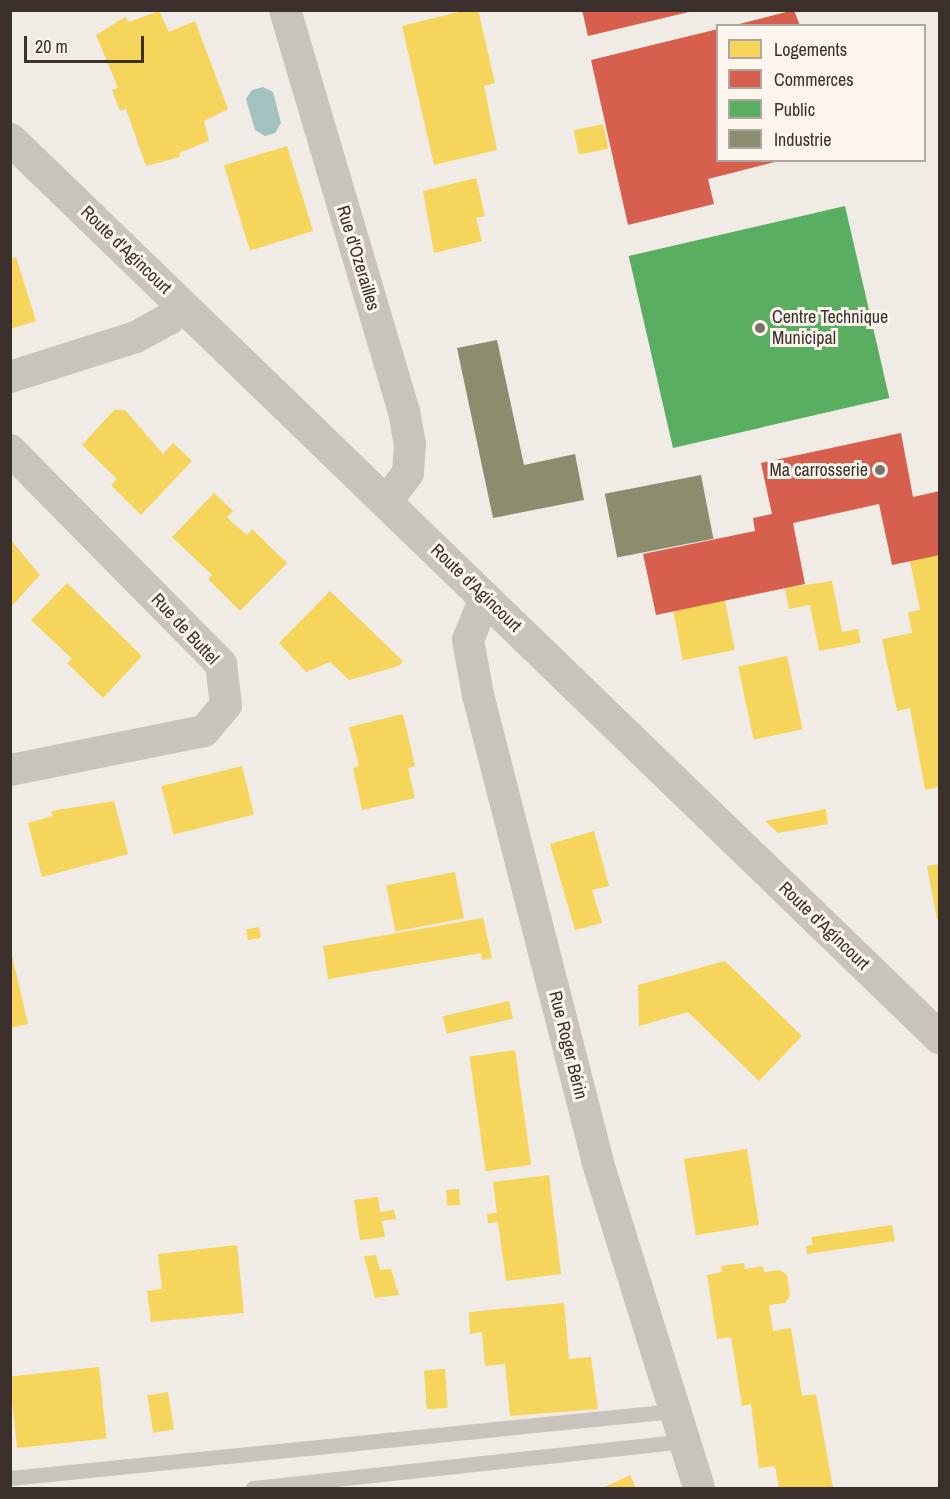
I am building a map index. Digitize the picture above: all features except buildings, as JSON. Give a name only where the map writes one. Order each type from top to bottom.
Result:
[{"type":"street","name":"Rue d'Ozerailles","points":[[285,10],[404,411],[410,444],[408,472],[387,501]]},
{"type":"street","name":"Route d'Agincourt","points":[[10,139],[387,501],[939,1038]]},
{"type":"street","points":[[10,377],[136,337],[169,319],[182,305]]},
{"type":"street","name":"Rue de Buttel","points":[[10,450],[221,664],[226,705],[204,731],[10,770]]},
{"type":"street","name":"Rue Roger Bérin","points":[[486,598],[468,640],[478,695],[597,1160],[699,1488]]},
{"type":"lane","points":[[10,1478],[675,1411]]},
{"type":"lane","points":[[253,1488],[684,1441]]},
{"type":"water","points":[[263,87],[273,92],[281,123],[275,133],[265,136],[255,130],[246,99],[252,90]]},
{"type":"place","name":"Centre Technique Municipal","points":[[760,328]]},
{"type":"place","name":"Ma carrosserie","points":[[880,470]]}]
